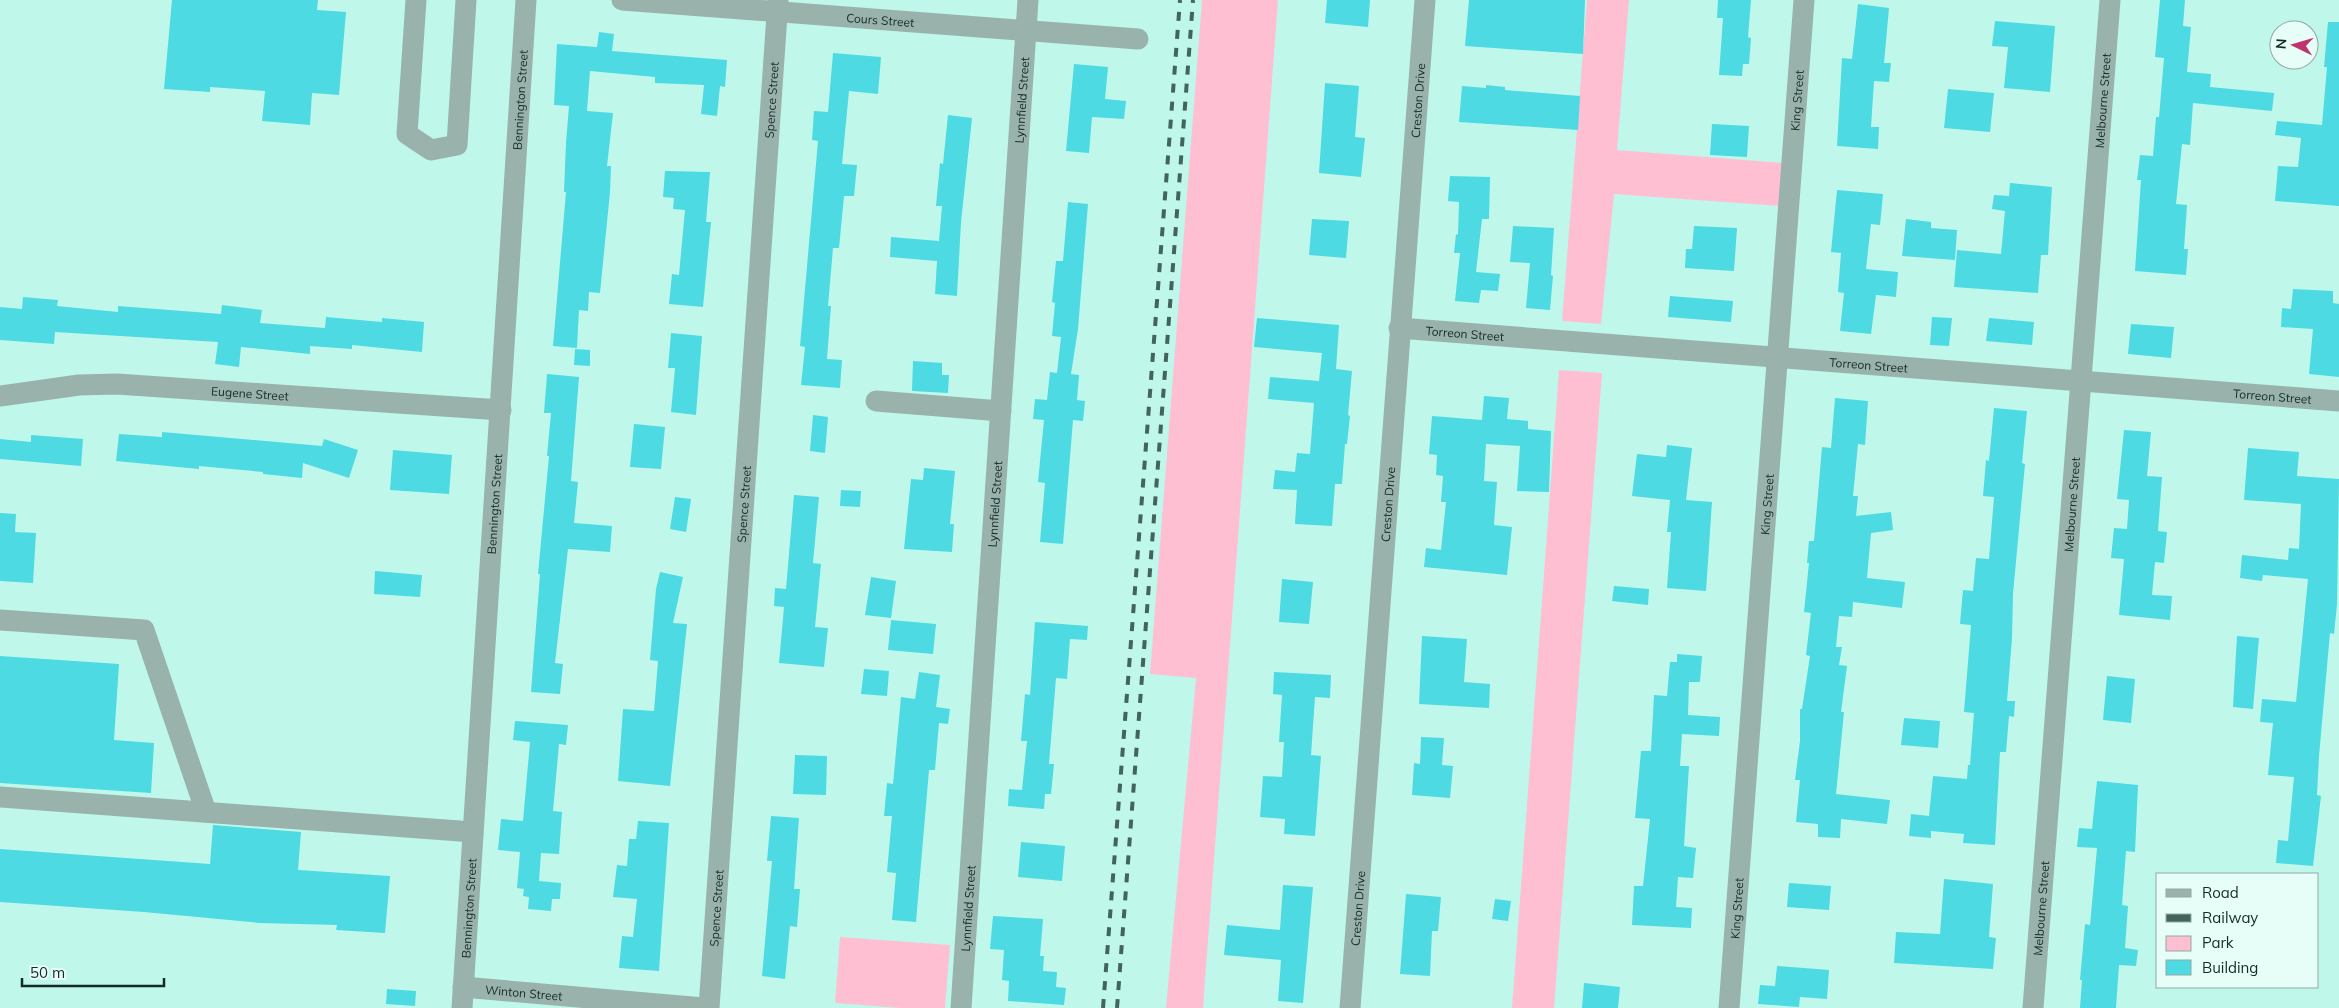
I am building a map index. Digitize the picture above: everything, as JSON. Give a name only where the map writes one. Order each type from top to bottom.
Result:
[{"type":"street","points":[[416,0],[407,134],[431,150],[457,145],[466,0]]},
{"type":"street","name":"Bennington Street","points":[[462,998],[526,0]]},
{"type":"street","name":"Cours Street","points":[[622,0],[778,6],[1025,31],[1138,39]]},
{"type":"street","name":"Lynnfield Street","points":[[961,1008],[1028,0]]},
{"type":"street","name":"Creston Drive","points":[[1350,1008],[1399,328],[1425,0]]},
{"type":"street","name":"King Street","points":[[1729,1008],[1804,0]]},
{"type":"street","name":"Melbourne Street","points":[[2034,1008],[2110,0]]},
{"type":"street","name":"Spence Street","points":[[709,1008],[778,6]]},
{"type":"street","name":"Torreon Street","points":[[1399,328],[2339,401]]},
{"type":"street","name":"Eugene Street","points":[[0,396],[80,385],[117,384],[501,410]]},
{"type":"street","points":[[876,401],[1001,411]]},
{"type":"street","points":[[0,620],[144,630],[206,812]]},
{"type":"street","points":[[0,796],[473,832]]},
{"type":"street","name":"Winton Street","points":[[462,998],[704,1008]]},
{"type":"green space","points":[[1202,0],[1278,0],[1203,1008],[1166,1008],[1196,678],[1150,674]]},
{"type":"green space","points":[[1587,0],[1629,0],[1617,150],[1783,163],[1780,206],[1614,194],[1601,324],[1562,321]]},
{"type":"green space","points":[[1559,370],[1602,373],[1554,1008],[1512,1008]]},
{"type":"green space","points":[[840,937],[950,945],[945,1008],[901,1008],[835,1003]]},
{"type":"building","points":[[172,0],[318,0],[317,10],[346,12],[339,95],[312,93],[310,125],[262,121],[265,91],[210,87],[210,92],[164,89]]},
{"type":"building","points":[[1327,0],[1370,0],[1368,27],[1325,23]]},
{"type":"building","points":[[1469,0],[1585,0],[1583,54],[1465,46]]},
{"type":"building","points":[[1718,0],[1751,0],[1748,37],[1751,38],[1749,64],[1743,64],[1742,76],[1719,75],[1723,18],[1717,18]]},
{"type":"building","points":[[2160,0],[2185,0],[2183,26],[2191,27],[2187,72],[2211,74],[2210,87],[2274,93],[2272,111],[2193,103],[2190,145],[2182,144],[2176,204],[2187,205],[2184,249],[2188,249],[2186,275],[2135,271],[2141,180],[2137,180],[2140,155],[2153,156],[2156,117],[2159,117],[2164,58],[2155,57]]},
{"type":"building","points":[[1858,4],[1889,8],[1884,63],[1891,63],[1889,82],[1874,81],[1871,127],[1879,127],[1878,149],[1837,146],[1842,58],[1852,59]]},
{"type":"building","points":[[1995,21],[2055,26],[2050,92],[2004,88],[2008,47],[1992,46]]},
{"type":"building","points":[[2328,22],[2339,22],[2339,206],[2275,201],[2278,166],[2298,167],[2301,138],[2275,135],[2277,121],[2322,125],[2327,67],[2324,67]]},
{"type":"building","points":[[599,32],[614,34],[612,51],[727,60],[725,87],[720,86],[717,116],[701,114],[704,85],[655,83],[655,77],[590,71],[587,111],[613,113],[607,166],[611,166],[610,192],[600,293],[589,292],[588,311],[579,310],[577,348],[553,346],[566,192],[564,192],[569,106],[554,105],[557,44],[597,47]]},
{"type":"building","points":[[833,53],[881,57],[878,94],[849,91],[842,164],[857,165],[854,196],[844,196],[839,248],[833,248],[828,306],[831,306],[827,359],[842,360],[840,388],[801,385],[805,347],[800,346],[818,141],[812,140],[814,111],[828,112]]},
{"type":"building","points":[[1074,64],[1108,67],[1105,99],[1126,101],[1124,119],[1092,117],[1089,153],[1066,151]]},
{"type":"building","points":[[1325,83],[1359,86],[1355,137],[1365,138],[1361,177],[1319,173]]},
{"type":"building","points":[[1486,85],[1505,87],[1505,90],[1580,96],[1578,130],[1459,122],[1462,86],[1486,88]]},
{"type":"building","points":[[1948,89],[1994,93],[1990,132],[1944,128]]},
{"type":"building","points":[[948,115],[972,118],[961,222],[957,296],[935,294],[937,261],[890,257],[891,237],[939,241],[942,206],[936,206],[940,163],[943,164]]},
{"type":"building","points":[[1712,124],[1749,126],[1747,157],[1710,155]]},
{"type":"building","points":[[665,171],[710,172],[706,222],[711,222],[703,307],[669,304],[672,274],[679,275],[685,210],[673,209],[674,198],[663,197]]},
{"type":"building","points":[[1450,176],[1490,177],[1489,219],[1482,219],[1476,272],[1500,274],[1498,291],[1481,290],[1479,303],[1455,301],[1460,253],[1454,253],[1456,234],[1458,235],[1459,202],[1448,201]]},
{"type":"building","points":[[2010,183],[2052,187],[2048,255],[2041,255],[2038,293],[1954,287],[1957,250],[2001,254],[2005,211],[1992,209],[1994,195],[2009,196]]},
{"type":"building","points":[[1837,190],[1883,194],[1880,225],[1871,224],[1866,269],[1898,272],[1896,297],[1876,295],[1871,334],[1840,331],[1844,293],[1838,292],[1841,253],[1831,252]]},
{"type":"building","points":[[1068,202],[1088,204],[1078,329],[1071,374],[1079,375],[1077,400],[1085,401],[1083,421],[1073,420],[1063,544],[1040,542],[1045,483],[1038,482],[1044,420],[1033,419],[1035,399],[1047,400],[1050,372],[1057,373],[1061,337],[1052,336],[1055,303],[1052,302],[1056,261],[1063,261]]},
{"type":"building","points":[[1312,219],[1349,221],[1346,258],[1309,255]]},
{"type":"building","points":[[1906,219],[1931,222],[1931,228],[1957,230],[1955,260],[1902,256]]},
{"type":"building","points":[[1513,226],[1554,228],[1550,310],[1526,308],[1530,263],[1510,262]]},
{"type":"building","points":[[1694,226],[1737,228],[1734,271],[1685,268],[1686,249],[1692,249]]},
{"type":"building","points":[[2293,289],[2333,291],[2333,303],[2339,304],[2339,377],[2309,374],[2313,329],[2281,327],[2282,308],[2291,309]]},
{"type":"building","points":[[1670,296],[1733,301],[1731,322],[1668,317]]},
{"type":"building","points":[[23,297],[58,300],[57,306],[118,312],[118,306],[221,314],[222,305],[262,310],[260,323],[325,328],[326,317],[382,322],[382,318],[424,322],[422,352],[352,345],[352,349],[310,346],[310,354],[241,347],[239,367],[215,364],[218,342],[55,332],[54,344],[0,340],[0,307],[22,309]]},
{"type":"building","points":[[1932,317],[1952,318],[1949,346],[1930,345]]},
{"type":"building","points":[[1257,318],[1339,325],[1336,369],[1352,371],[1348,415],[1350,416],[1347,444],[1345,444],[1342,484],[1335,484],[1332,526],[1295,524],[1297,490],[1273,489],[1275,470],[1295,472],[1297,453],[1310,454],[1314,403],[1268,399],[1270,377],[1319,381],[1322,353],[1254,347]]},
{"type":"building","points":[[1989,318],[2034,322],[2032,345],[1986,341]]},
{"type":"building","points":[[2131,324],[2174,327],[2171,358],[2128,354]]},
{"type":"building","points":[[671,333],[702,336],[696,415],[671,412],[675,368],[668,368]]},
{"type":"building","points":[[575,349],[590,350],[590,366],[574,365]]},
{"type":"building","points":[[913,361],[942,363],[942,375],[949,375],[948,393],[912,391]]},
{"type":"building","points":[[547,374],[579,377],[571,481],[578,482],[574,523],[612,526],[610,552],[568,549],[555,663],[563,664],[560,694],[531,692],[540,574],[538,574],[549,456],[547,456],[551,413],[544,413]]},
{"type":"building","points":[[1484,396],[1509,398],[1507,419],[1528,421],[1528,429],[1551,431],[1549,492],[1517,491],[1520,446],[1486,444],[1484,481],[1497,482],[1494,525],[1512,527],[1507,575],[1424,567],[1426,548],[1441,550],[1446,502],[1441,502],[1443,476],[1436,475],[1437,455],[1429,454],[1432,416],[1482,420]]},
{"type":"building","points":[[1835,398],[1868,401],[1865,445],[1858,444],[1853,496],[1858,496],[1856,516],[1891,512],[1893,530],[1871,533],[1867,578],[1905,582],[1902,608],[1853,602],[1852,617],[1839,616],[1836,647],[1842,647],[1839,665],[1847,666],[1841,712],[1844,712],[1836,794],[1890,800],[1887,824],[1841,819],[1840,838],[1818,837],[1818,824],[1796,822],[1800,780],[1795,780],[1800,741],[1800,709],[1802,709],[1810,656],[1806,655],[1811,613],[1804,612],[1809,563],[1807,563],[1809,541],[1814,541],[1822,447],[1831,448]]},
{"type":"building","points":[[1994,408],[2027,411],[2022,463],[2025,464],[2013,594],[2007,701],[2015,701],[2014,717],[2009,716],[2006,752],[2000,752],[1995,845],[1963,843],[1964,834],[1931,831],[1931,838],[1909,836],[1911,814],[1929,816],[1933,776],[1967,779],[1968,765],[1970,765],[1974,713],[1964,712],[1971,625],[1960,624],[1963,590],[1973,591],[1976,558],[1989,559],[1994,497],[1983,496],[1986,460],[1989,461]]},
{"type":"building","points":[[813,415],[828,417],[825,453],[810,451]]},
{"type":"building","points":[[634,424],[665,427],[661,469],[630,467]]},
{"type":"building","points":[[2124,430],[2151,432],[2147,476],[2162,477],[2158,531],[2167,532],[2164,563],[2155,562],[2152,595],[2172,596],[2170,620],[2119,615],[2124,559],[2111,558],[2114,528],[2127,529],[2129,500],[2117,499]]},
{"type":"building","points":[[162,432],[322,446],[324,439],[358,450],[349,478],[303,463],[302,478],[199,466],[199,469],[116,461],[119,434],[162,437]]},
{"type":"building","points":[[31,435],[83,439],[81,466],[0,459],[0,439],[31,442]]},
{"type":"building","points":[[1667,445],[1692,448],[1686,500],[1712,502],[1706,591],[1667,588],[1671,532],[1667,532],[1670,500],[1632,496],[1637,454],[1666,457]]},
{"type":"building","points":[[2248,448],[2299,452],[2297,476],[2339,479],[2337,604],[2334,634],[2330,633],[2319,756],[2317,795],[2321,796],[2313,866],[2276,863],[2278,840],[2288,841],[2294,777],[2268,775],[2273,723],[2260,722],[2262,699],[2296,702],[2308,579],[2263,575],[2262,581],[2240,578],[2242,555],[2288,560],[2289,548],[2299,549],[2301,504],[2244,500]]},
{"type":"building","points":[[393,450],[452,455],[449,494],[390,490]]},
{"type":"building","points":[[924,468],[955,471],[950,524],[954,524],[952,552],[904,549],[911,479],[923,480]]},
{"type":"building","points":[[841,490],[861,491],[860,507],[840,506]]},
{"type":"building","points":[[794,495],[819,497],[813,563],[821,564],[815,627],[828,628],[824,667],[779,663],[784,607],[774,606],[775,588],[786,589]]},
{"type":"building","points":[[675,497],[691,499],[686,532],[670,529]]},
{"type":"building","points":[[0,513],[16,514],[15,532],[36,533],[33,583],[0,581]]},
{"type":"building","points":[[375,571],[422,575],[420,597],[374,594]]},
{"type":"building","points":[[660,572],[683,577],[673,623],[687,624],[670,786],[618,781],[623,709],[654,711],[658,661],[650,660],[656,589]]},
{"type":"building","points":[[871,577],[896,581],[891,618],[865,615]]},
{"type":"building","points":[[1282,579],[1313,582],[1309,624],[1279,622]]},
{"type":"building","points":[[1614,586],[1649,589],[1648,605],[1612,601]]},
{"type":"building","points":[[891,620],[936,624],[933,654],[888,650]]},
{"type":"building","points":[[1035,622],[1088,626],[1087,640],[1070,639],[1067,679],[1056,678],[1049,764],[1054,764],[1051,794],[1045,794],[1044,809],[1008,806],[1009,789],[1022,790],[1027,741],[1021,741],[1025,694],[1030,695]]},
{"type":"building","points":[[1422,636],[1467,639],[1464,682],[1490,684],[1489,708],[1419,704]]},
{"type":"building","points":[[2237,636],[2259,638],[2253,709],[2233,707]]},
{"type":"building","points":[[1677,654],[1702,656],[1700,682],[1689,682],[1688,715],[1720,717],[1719,736],[1682,734],[1680,766],[1689,766],[1684,846],[1696,848],[1693,878],[1678,877],[1676,907],[1692,908],[1691,928],[1632,925],[1634,886],[1643,886],[1650,819],[1635,818],[1641,751],[1651,751],[1654,695],[1667,696],[1670,662],[1677,662]]},
{"type":"building","points":[[0,656],[119,664],[114,740],[154,743],[151,793],[0,783]]},
{"type":"building","points":[[864,669],[889,671],[887,696],[861,694]]},
{"type":"building","points":[[919,672],[940,675],[936,707],[950,709],[948,724],[939,723],[935,770],[929,770],[916,922],[892,920],[896,873],[887,872],[892,816],[884,816],[887,783],[893,784],[901,697],[915,699]]},
{"type":"building","points":[[1274,672],[1331,675],[1330,698],[1315,697],[1311,755],[1321,756],[1315,836],[1284,834],[1285,819],[1260,817],[1263,776],[1282,777],[1284,742],[1279,742],[1282,695],[1273,694]]},
{"type":"building","points":[[2107,676],[2135,679],[2131,723],[2103,720]]},
{"type":"building","points":[[1904,718],[1940,721],[1938,748],[1901,745]]},
{"type":"building","points":[[515,721],[568,725],[566,745],[559,744],[553,811],[562,812],[559,854],[541,853],[539,881],[561,883],[560,899],[552,899],[551,911],[528,909],[529,897],[523,896],[524,889],[517,888],[520,852],[498,850],[501,819],[523,821],[530,742],[513,740]]},
{"type":"building","points":[[1421,737],[1444,738],[1442,765],[1453,766],[1450,798],[1412,795],[1414,763],[1420,764]]},
{"type":"building","points":[[795,755],[827,756],[826,795],[793,794]]},
{"type":"building","points":[[2097,781],[2138,785],[2135,852],[2126,851],[2122,905],[2128,906],[2125,948],[2138,950],[2136,966],[2119,965],[2116,1008],[2080,1008],[2082,980],[2080,980],[2085,924],[2090,925],[2097,848],[2077,847],[2079,828],[2092,829]]},
{"type":"building","points":[[771,816],[799,818],[794,889],[800,889],[797,927],[790,926],[785,979],[762,976],[772,861],[767,861]]},
{"type":"building","points":[[638,821],[669,823],[659,971],[619,968],[622,936],[633,937],[637,899],[613,897],[617,865],[627,866],[629,839],[636,839]]},
{"type":"building","points":[[213,825],[301,832],[298,870],[390,876],[385,933],[336,930],[337,925],[260,923],[144,912],[0,902],[0,849],[210,864]]},
{"type":"building","points":[[1021,842],[1065,846],[1062,881],[1018,877]]},
{"type":"building","points":[[1944,879],[1993,884],[1989,937],[1996,938],[1993,969],[1894,963],[1896,932],[1940,934]]},
{"type":"building","points":[[1789,883],[1831,886],[1829,910],[1787,907]]},
{"type":"building","points":[[1283,885],[1313,887],[1303,1003],[1278,1001],[1281,960],[1224,955],[1227,925],[1280,930]]},
{"type":"building","points":[[1406,894],[1441,897],[1438,931],[1432,931],[1430,976],[1400,974]]},
{"type":"building","points":[[1495,899],[1511,901],[1508,921],[1492,919]]},
{"type":"building","points":[[993,916],[1043,919],[1040,956],[1044,956],[1043,971],[1057,972],[1056,987],[1066,988],[1064,1005],[1008,1001],[1009,981],[1002,980],[1004,950],[990,949]]},
{"type":"building","points":[[1777,966],[1829,970],[1827,999],[1800,997],[1799,1007],[1758,1004],[1760,985],[1775,986]]},
{"type":"building","points":[[1584,983],[1620,987],[1618,1008],[1582,1008]]},
{"type":"building","points":[[387,989],[416,991],[415,1006],[386,1004]]},
{"type":"railway","points":[[1103,1008],[1180,0]]},
{"type":"railway","points":[[1117,1008],[1193,0]]}]
